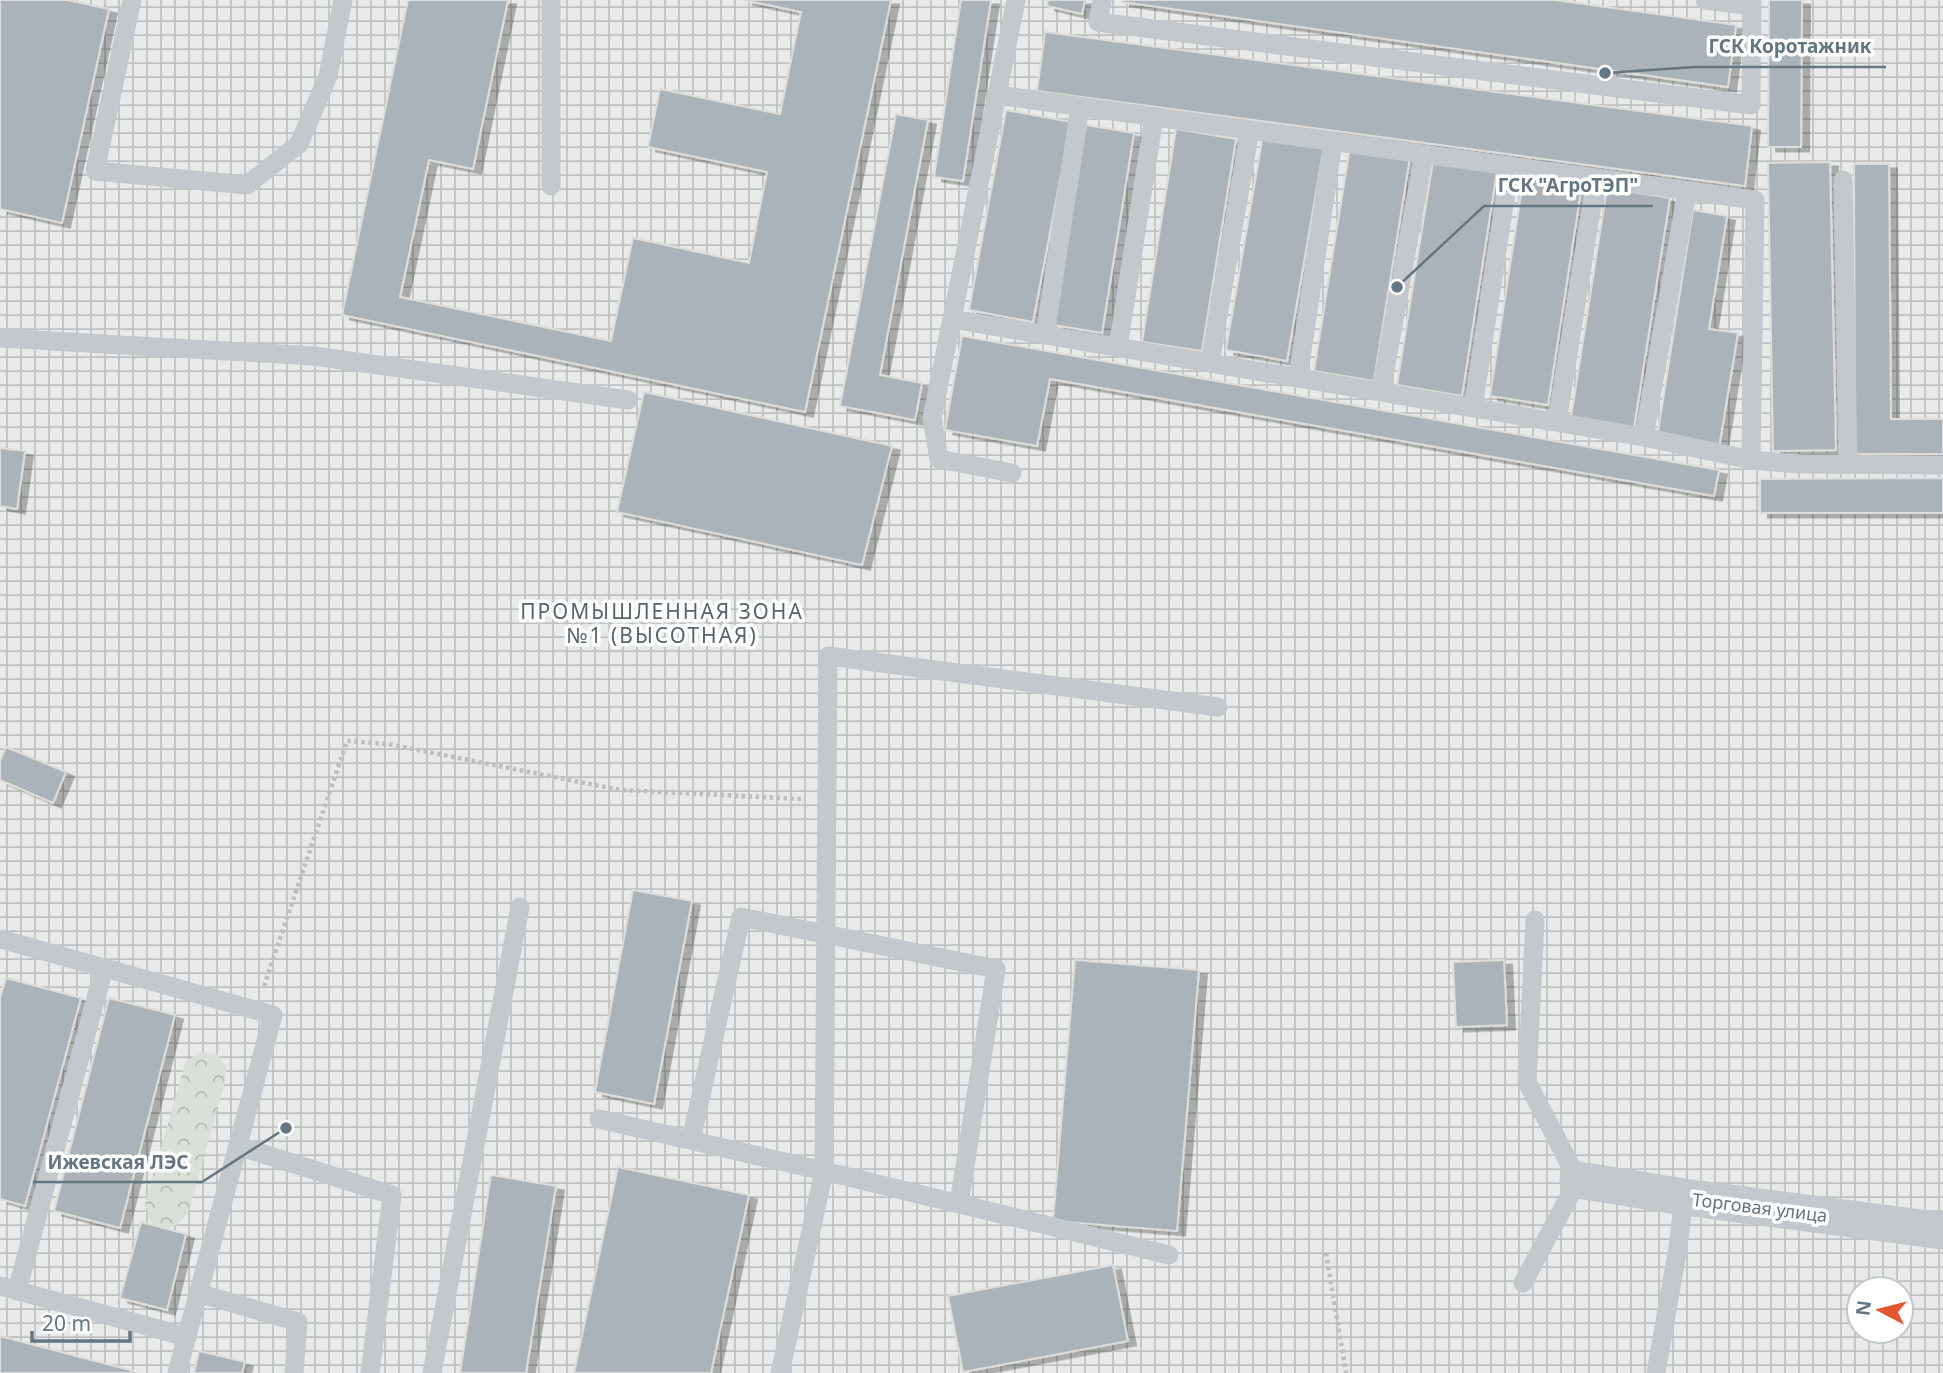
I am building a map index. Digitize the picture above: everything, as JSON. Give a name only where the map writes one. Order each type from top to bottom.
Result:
[{"type":"street","name":"Торговая улица","points":[[1578,1180],[1684,1197],[1943,1231]]},
{"type":"lane","points":[[132,0],[95,171],[247,185],[299,145],[328,76],[343,0]]},
{"type":"lane","points":[[551,0],[551,186]]},
{"type":"lane","points":[[1012,472],[939,459],[932,418],[1016,0]]},
{"type":"lane","points":[[1102,0],[1098,22],[1751,105],[1752,3],[1705,0]]},
{"type":"lane","points":[[997,95],[1755,200],[1751,460]]},
{"type":"lane","points":[[1045,335],[1080,107]]},
{"type":"lane","points":[[1118,347],[1154,117]]},
{"type":"lane","points":[[1210,363],[1250,130]]},
{"type":"lane","points":[[1298,378],[1333,142]]},
{"type":"lane","points":[[1381,392],[1424,154]]},
{"type":"lane","points":[[1473,408],[1510,166]]},
{"type":"lane","points":[[1557,422],[1596,178]]},
{"type":"lane","points":[[1843,180],[1848,465]]},
{"type":"lane","points":[[1643,436],[1687,191]]},
{"type":"lane","points":[[952,319],[1643,436],[1751,460],[1799,464],[1943,466]]},
{"type":"lane","points":[[0,338],[314,356],[628,400]]},
{"type":"lane","points":[[780,1373],[824,1171],[828,656],[1218,707]]},
{"type":"lane","points":[[432,1373],[520,906]]},
{"type":"lane","points":[[691,1140],[741,917],[996,969],[959,1204]]},
{"type":"lane","points":[[1523,1283],[1578,1180],[1527,1082],[1535,920]]},
{"type":"lane","points":[[0,939],[273,1015],[177,1373]]},
{"type":"lane","points":[[104,968],[8,1289],[187,1337]]},
{"type":"lane","points":[[598,1119],[1168,1255]]},
{"type":"lane","points":[[238,1146],[392,1195],[370,1373]]},
{"type":"lane","points":[[1656,1373],[1684,1197]]},
{"type":"lane","points":[[198,1293],[298,1322],[295,1373]]},
{"type":"path","points":[[256,1010],[347,741],[388,744],[620,790],[826,800]]},
{"type":"path","points":[[1326,1253],[1346,1373]]},
{"type":"shaded area","points":[[0,0],[1943,0],[1943,1373],[0,1373]]},
{"type":"green space","points":[[202,1052],[218,1055],[227,1068],[224,1085],[189,1211],[178,1224],[163,1230],[150,1221],[145,1203],[186,1061]]},
{"type":"building","points":[[0,0],[67,0],[109,9],[62,223],[0,209]]},
{"type":"building","points":[[408,0],[508,0],[473,169],[429,160],[400,297],[611,341],[633,238],[749,263],[767,172],[648,147],[660,89],[780,114],[801,12],[744,0],[891,0],[805,412],[342,315]]},
{"type":"building","points":[[961,0],[991,0],[963,181],[934,177]]},
{"type":"building","points":[[1048,0],[1085,0],[1082,14],[1047,6]]},
{"type":"building","points":[[1122,0],[1555,0],[1736,25],[1728,87]]},
{"type":"building","points":[[1769,0],[1802,0],[1801,147],[1768,147]]},
{"type":"building","points":[[1045,32],[1752,126],[1745,186],[1037,91]]},
{"type":"building","points":[[1006,110],[1071,122],[1033,322],[969,310]]},
{"type":"building","points":[[896,114],[928,120],[880,375],[922,383],[915,420],[840,406]]},
{"type":"building","points":[[1086,125],[1134,133],[1102,333],[1054,325]]},
{"type":"building","points":[[1176,129],[1236,139],[1202,351],[1142,342]]},
{"type":"building","points":[[1263,135],[1324,146],[1287,361],[1226,350]]},
{"type":"building","points":[[1350,147],[1410,157],[1374,381],[1314,371]]},
{"type":"building","points":[[1433,161],[1497,171],[1462,396],[1397,385]]},
{"type":"building","points":[[1830,162],[1836,450],[1773,451],[1768,163]]},
{"type":"building","points":[[1854,164],[1889,164],[1891,419],[1943,419],[1943,454],[1855,454]]},
{"type":"building","points":[[1524,175],[1582,184],[1548,405],[1490,396]]},
{"type":"building","points":[[1607,188],[1670,198],[1634,428],[1571,418]]},
{"type":"building","points":[[1693,210],[1727,216],[1709,329],[1738,333],[1719,448],[1657,438]]},
{"type":"building","points":[[962,336],[1719,470],[1714,496],[1050,379],[1037,446],[945,430]]},
{"type":"building","points":[[644,392],[892,446],[862,565],[617,512]]},
{"type":"building","points":[[0,448],[25,451],[17,509],[0,506]]},
{"type":"building","points":[[1943,478],[1943,513],[1760,513],[1760,479]]},
{"type":"building","points":[[6,747],[66,772],[53,803],[0,780],[0,761]]},
{"type":"building","points":[[633,890],[692,901],[654,1104],[595,1092]]},
{"type":"building","points":[[1075,960],[1199,970],[1177,1231],[1053,1221]]},
{"type":"building","points":[[1504,960],[1507,1025],[1456,1027],[1453,962]]},
{"type":"building","points":[[6,978],[81,998],[25,1206],[0,1199],[0,998]]},
{"type":"building","points":[[109,998],[175,1015],[120,1228],[54,1211]]},
{"type":"building","points":[[618,1167],[749,1195],[711,1373],[574,1373]]},
{"type":"building","points":[[491,1175],[556,1186],[526,1373],[460,1373]]},
{"type":"building","points":[[141,1222],[186,1234],[167,1310],[120,1298]]},
{"type":"building","points":[[1113,1265],[1128,1341],[963,1372],[948,1296]]},
{"type":"building","points":[[0,1336],[133,1371],[0,1373]]},
{"type":"building","points":[[199,1351],[245,1362],[242,1373],[194,1373]]},
{"type":"place","name":"ГСК Коротажник","points":[[1605,73]]},
{"type":"place","name":"ГСК \"АгроТЭП\"","points":[[1397,287]]},
{"type":"place","name":"Ижевская ЛЭС","points":[[286,1128]]},
{"type":"district","name":"ПРОМЫШЛЕННАЯ ЗОНА №1 (ВЫСОТНАЯ)","points":[[662,623]]}]
